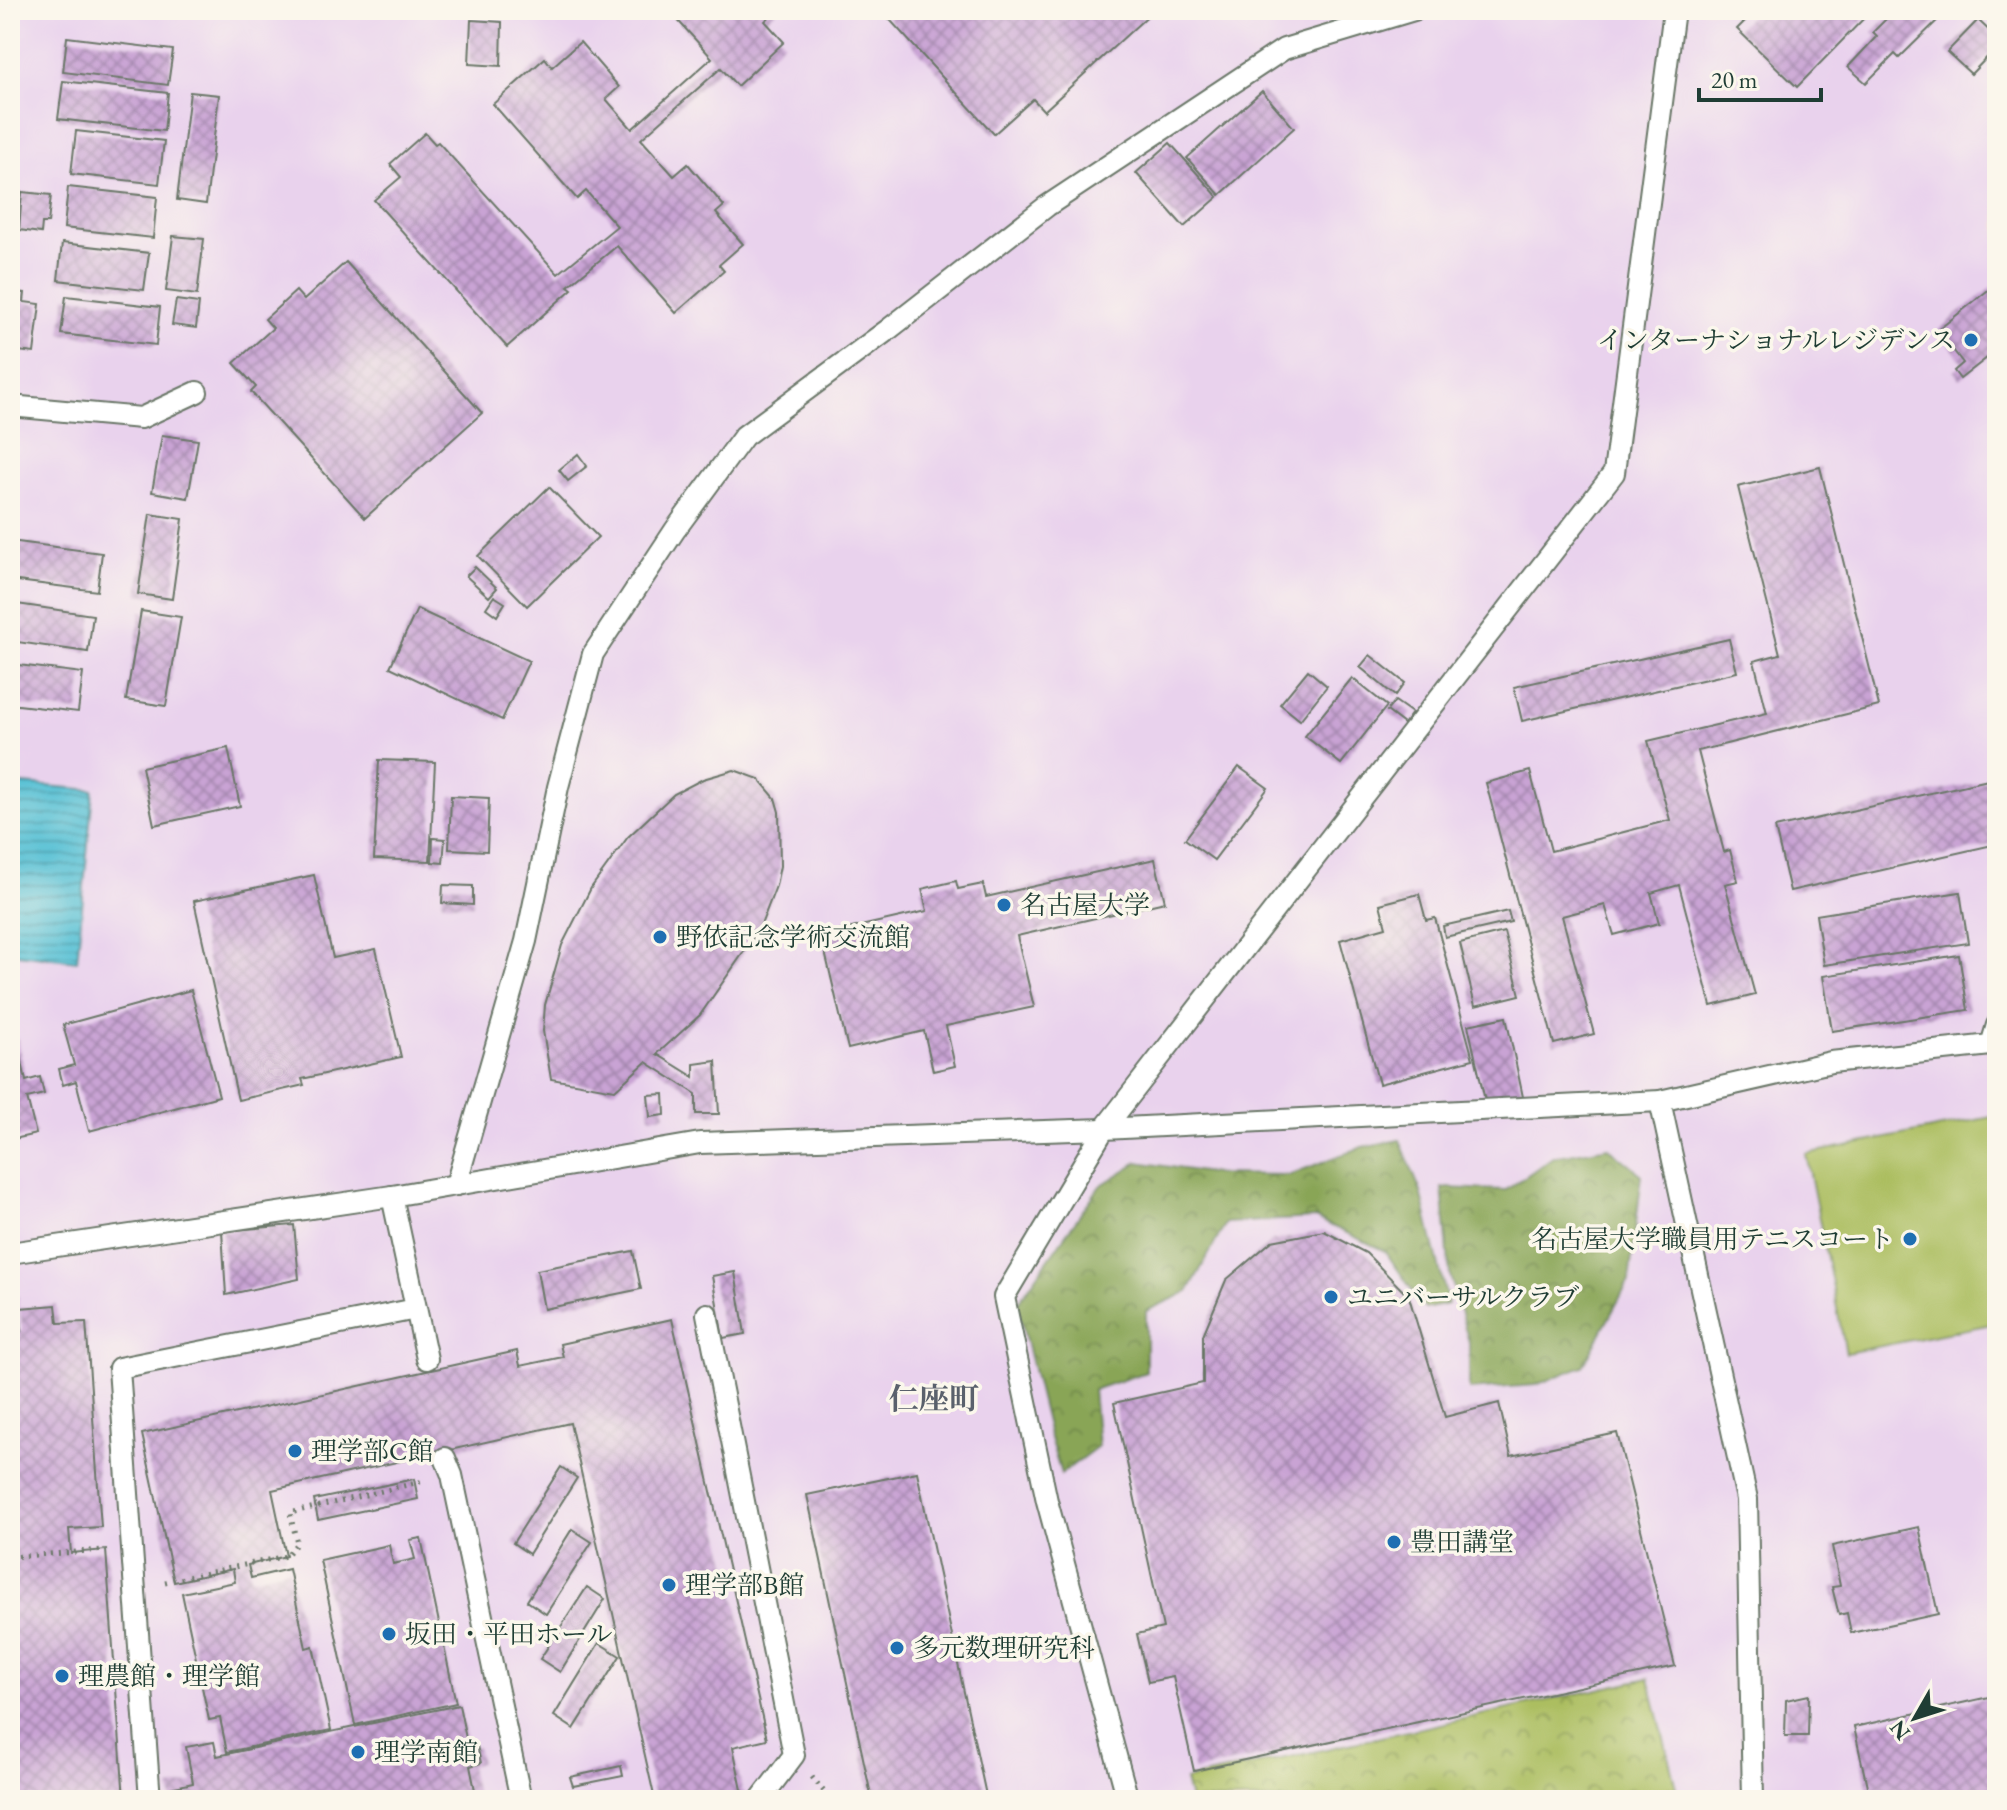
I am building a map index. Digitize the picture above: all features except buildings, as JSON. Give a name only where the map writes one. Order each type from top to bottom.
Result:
[{"type":"lane","points":[[456,1185],[526,941],[558,787],[593,654],[675,530],[744,436],[889,329],[1047,206],[1284,49],[1414,10]]},
{"type":"lane","points":[[1128,1800],[1047,1501],[1004,1297],[1104,1129],[1614,473],[1674,10]]},
{"type":"lane","points":[[10,406],[141,418],[197,392]]},
{"type":"lane","points":[[10,1253],[392,1196],[700,1143],[1104,1129],[1660,1101],[1831,1062],[1991,1045],[1997,1025]]},
{"type":"lane","points":[[1660,1101],[1747,1499],[1753,1800]]},
{"type":"lane","points":[[392,1196],[427,1359]]},
{"type":"lane","points":[[150,1800],[119,1368],[416,1309]]},
{"type":"lane","points":[[707,1314],[794,1755],[760,1800]]},
{"type":"lane","points":[[449,1466],[521,1800]]},
{"type":"path","points":[[135,1582],[174,1582],[286,1556],[297,1543],[290,1513],[449,1466]]},
{"type":"path","points":[[10,1557],[106,1550],[129,1505]]},
{"type":"shaded area","name":"名古屋大学","points":[[10,10],[1997,10],[1997,1800],[10,1800]]},
{"type":"green space","name":"名古屋大学職員用テニスコート","points":[[1997,1116],[1997,1323],[1846,1353],[1806,1154]]},
{"type":"green space","points":[[1400,1140],[1421,1192],[1448,1304],[1425,1309],[1385,1251],[1315,1218],[1226,1223],[1188,1292],[1146,1311],[1146,1372],[1093,1390],[1098,1446],[1061,1474],[1017,1304],[1100,1186],[1138,1162],[1216,1174],[1289,1175],[1362,1147]]},
{"type":"green space","points":[[1608,1147],[1642,1175],[1629,1281],[1583,1366],[1536,1385],[1469,1390],[1469,1342],[1450,1275],[1442,1188],[1506,1190],[1553,1157]]},
{"type":"green space","points":[[1649,1678],[1679,1800],[1190,1800],[1185,1780]]},
{"type":"water","points":[[10,783],[93,790],[77,961],[10,953]]},
{"type":"place","name":"インターナショナルレジデンス","points":[[1971,340]]},
{"type":"place","name":"名古屋大学","points":[[1004,905]]},
{"type":"place","name":"野依記念学術交流館","points":[[660,937]]},
{"type":"place","name":"名古屋大学職員用テニスコート","points":[[1910,1239]]},
{"type":"place","name":"ユニバーサルクラブ","points":[[1331,1297]]},
{"type":"place","name":"理学部C館","points":[[295,1451]]},
{"type":"place","name":"豊田講堂","points":[[1394,1542]]},
{"type":"place","name":"理学部B館","points":[[669,1585]]},
{"type":"place","name":"坂田・平田ホール","points":[[389,1634]]},
{"type":"place","name":"多元数理研究科","points":[[897,1648]]},
{"type":"place","name":"理農館・理学館","points":[[62,1676]]},
{"type":"place","name":"理学南館","points":[[358,1752]]},
{"type":"district","name":"仁座町","points":[[934,1399]]}]
